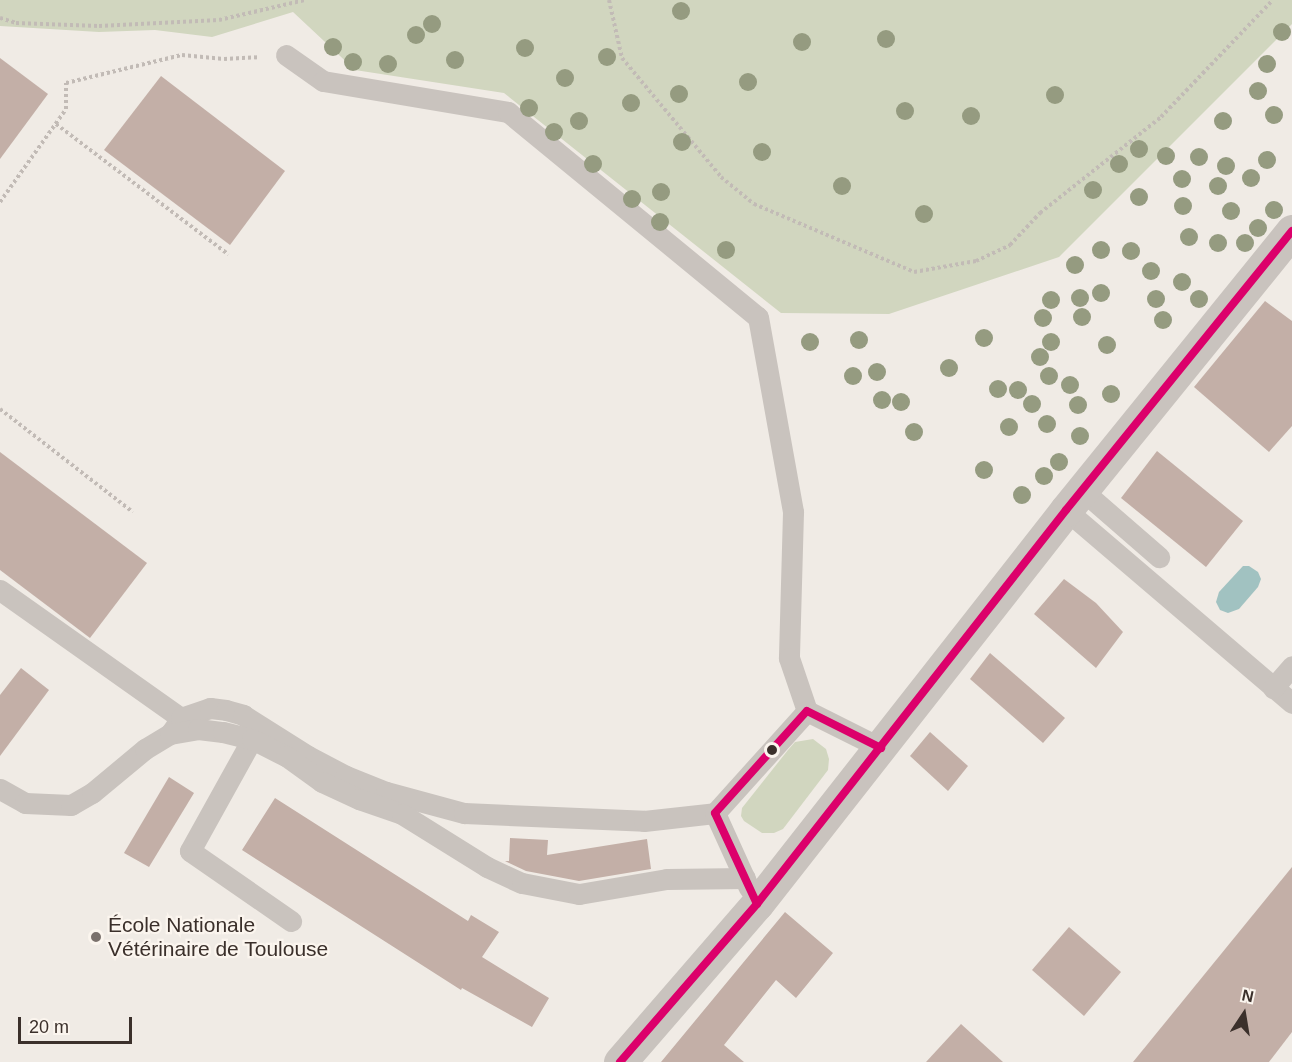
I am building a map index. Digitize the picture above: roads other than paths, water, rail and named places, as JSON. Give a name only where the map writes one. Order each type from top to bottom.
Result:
[{"type":"street","points":[[620,1062],[751,891],[881,748],[1074,501],[1292,231]]},
{"type":"lane","points":[[286,55],[323,81],[508,112],[758,317],[793,512],[789,658],[807,711],[881,748]]},
{"type":"lane","points":[[1074,501],[1159,557]]},
{"type":"lane","points":[[1074,501],[1273,688],[1292,703]]},
{"type":"lane","points":[[0,590],[175,726],[252,739],[286,756],[322,782],[402,814],[487,867],[522,883],[579,894],[667,879],[751,891]]},
{"type":"lane","points":[[1273,688],[1292,666]]},
{"type":"lane","points":[[0,789],[25,803],[71,805],[92,793],[175,726],[210,708],[243,715],[308,756],[346,776],[386,792],[464,813],[644,821],[715,813],[807,711]]},
{"type":"lane","points":[[252,739],[190,851],[291,921]]},
{"type":"lane","points":[[715,813],[751,891]]},
{"type":"water","points":[[1243,566],[1249,566],[1258,572],[1261,579],[1258,587],[1239,609],[1228,613],[1220,610],[1216,602],[1219,592]]},
{"type":"place","name":"École Nationale Vétérinaire de Toulouse","points":[[96,937]]}]
